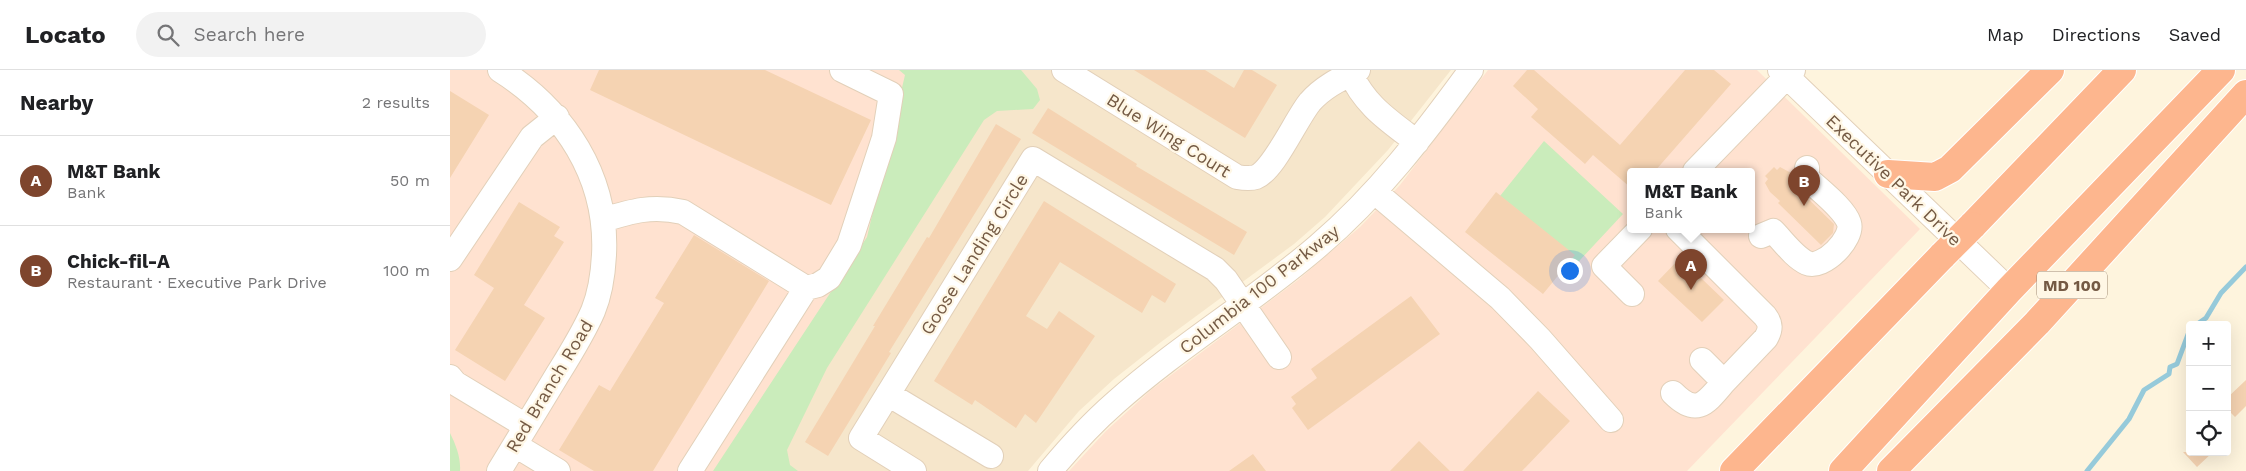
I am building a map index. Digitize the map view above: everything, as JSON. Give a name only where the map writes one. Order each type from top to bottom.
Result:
[{"type":"highway","points":[[1888,174],[1935,177],[1950,169],[2050,70]]},
{"type":"highway","points":[[1734,471],[2122,70]]},
{"type":"highway","points":[[1842,471],[2009,290],[2221,70]]},
{"type":"highway","name":"MD 100","points":[[1891,471],[2037,324],[2246,94]]},
{"type":"street","name":"Red Branch Road","points":[[498,471],[578,342],[594,310],[603,263],[603,220],[596,187],[585,161],[571,136],[557,117],[524,85],[500,70]]},
{"type":"street","points":[[690,471],[806,288],[818,285],[829,278],[849,245],[886,129],[891,94],[842,70]]},
{"type":"street","name":"Blue Wing Court","points":[[1064,70],[1237,177],[1246,179],[1256,177],[1270,166],[1310,102],[1325,88],[1352,71],[1358,90],[1371,106],[1417,142]]},
{"type":"street","name":"Columbia 100 Parkway","points":[[1050,471],[1114,403],[1319,246],[1375,192],[1417,142],[1471,70]]},
{"type":"street","points":[[1698,168],[1787,72]]},
{"type":"street","name":"Executive Park Drive","points":[[1787,72],[1888,174],[2009,290]]},
{"type":"street","points":[[450,259],[532,136],[557,117]]},
{"type":"street","name":"Goose Landing Circle","points":[[914,471],[861,438],[1033,159],[1215,269],[1226,280],[1243,305]]},
{"type":"street","points":[[1761,236],[1773,231],[1798,256],[1807,263],[1814,264],[1830,256],[1847,238],[1850,230],[1847,217],[1807,178],[1807,168]]},
{"type":"street","points":[[1375,192],[1500,298],[1540,339],[1611,420]]},
{"type":"street","points":[[603,220],[639,209],[665,208],[683,212],[806,288]]},
{"type":"street","points":[[1632,294],[1604,266],[1636,233]]},
{"type":"street","points":[[1673,393],[1689,406],[1695,406],[1711,397],[1766,338],[1770,330],[1770,322],[1765,316],[1682,233]]},
{"type":"street","points":[[1243,305],[1279,357]]},
{"type":"street","points":[[1702,360],[1724,382]]},
{"type":"street","points":[[450,377],[520,435],[558,471]]},
{"type":"street","points":[[888,394],[990,456]]},
{"type":"shaded area","points":[[450,70],[914,70],[907,207],[763,454],[789,471],[450,471]]},
{"type":"shaded area","points":[[1007,70],[1451,70],[1388,150],[1325,217],[1294,244],[1114,379],[1079,411],[1028,471],[789,471],[763,455]]},
{"type":"shaded area","points":[[1488,70],[1757,70],[1920,229],[1687,471],[1069,471],[1106,431],[1151,390],[1298,280],[1360,227],[1400,185]]},
{"type":"green space","points":[[899,70],[1021,70],[1037,89],[1040,100],[1033,109],[997,111],[984,120],[827,368],[787,450],[790,465],[798,471],[713,471],[867,237],[905,75]]},
{"type":"green space","points":[[1544,141],[1623,214],[1567,274],[1562,271],[1574,255],[1500,196]]},
{"type":"green space","points":[[450,433],[458,452],[460,471],[450,471]]},
{"type":"building","points":[[599,70],[765,70],[871,120],[831,205],[590,90]]},
{"type":"building","points":[[1134,70],[1205,70],[1234,88],[1244,70],[1252,70],[1277,85],[1245,138]]},
{"type":"building","points":[[1527,70],[1534,70],[1620,145],[1685,70],[1714,70],[1731,84],[1658,168],[1627,168],[1627,185],[1593,155],[1585,164],[1531,117],[1538,109],[1513,86]]},
{"type":"building","points":[[450,91],[489,115],[450,178]]},
{"type":"building","points":[[1048,108],[1137,164],[1136,166],[1247,232],[1234,255],[1032,133]]},
{"type":"building","points":[[996,124],[1021,139],[889,352],[891,353],[828,456],[805,442]]},
{"type":"building","points":[[1774,167],[1777,170],[1780,167],[1793,174],[1794,183],[1797,188],[1834,224],[1833,233],[1821,245],[1778,203],[1780,201],[1770,192],[1765,183],[1768,179],[1765,176]]},
{"type":"building","points":[[1496,192],[1575,255],[1543,294],[1465,232]]},
{"type":"building","points":[[1044,201],[1176,284],[1165,303],[1152,295],[1142,313],[1060,262],[1026,316],[1047,329],[1059,311],[1095,336],[1036,423],[1025,414],[1016,428],[975,400],[972,405],[934,381]]},
{"type":"building","points":[[519,202],[560,227],[554,236],[564,242],[524,305],[545,318],[505,381],[455,350],[494,288],[474,275]]},
{"type":"building","points":[[694,235],[769,281],[653,471],[594,471],[559,450],[599,385],[610,391],[664,303],[655,298]]},
{"type":"building","points":[[1680,258],[1724,300],[1702,322],[1658,281]]},
{"type":"building","points":[[1411,296],[1440,334],[1308,430],[1292,408],[1296,404],[1291,397],[1317,378],[1311,369]]},
{"type":"building","points":[[2246,380],[2246,406],[2235,417],[2231,413],[2231,394]]},
{"type":"building","points":[[1538,391],[1570,421],[1522,471],[1463,471]]},
{"type":"building","points":[[1419,441],[1450,471],[1390,471]]},
{"type":"building","points":[[1253,454],[1266,471],[1229,471]]},
{"type":"building","points":[[2187,456],[2209,456],[2197,467]]},
{"type":"waterway","points":[[2202,321],[2206,318],[2221,293],[2246,267]]},
{"type":"waterway","points":[[2087,471],[2129,419],[2144,390],[2169,374],[2170,367],[2177,364],[2186,340]]},
{"type":"place","name":"Chick-fil-A","points":[[1804,206]]},
{"type":"place","name":"M&T Bank","points":[[1691,290]]}]
